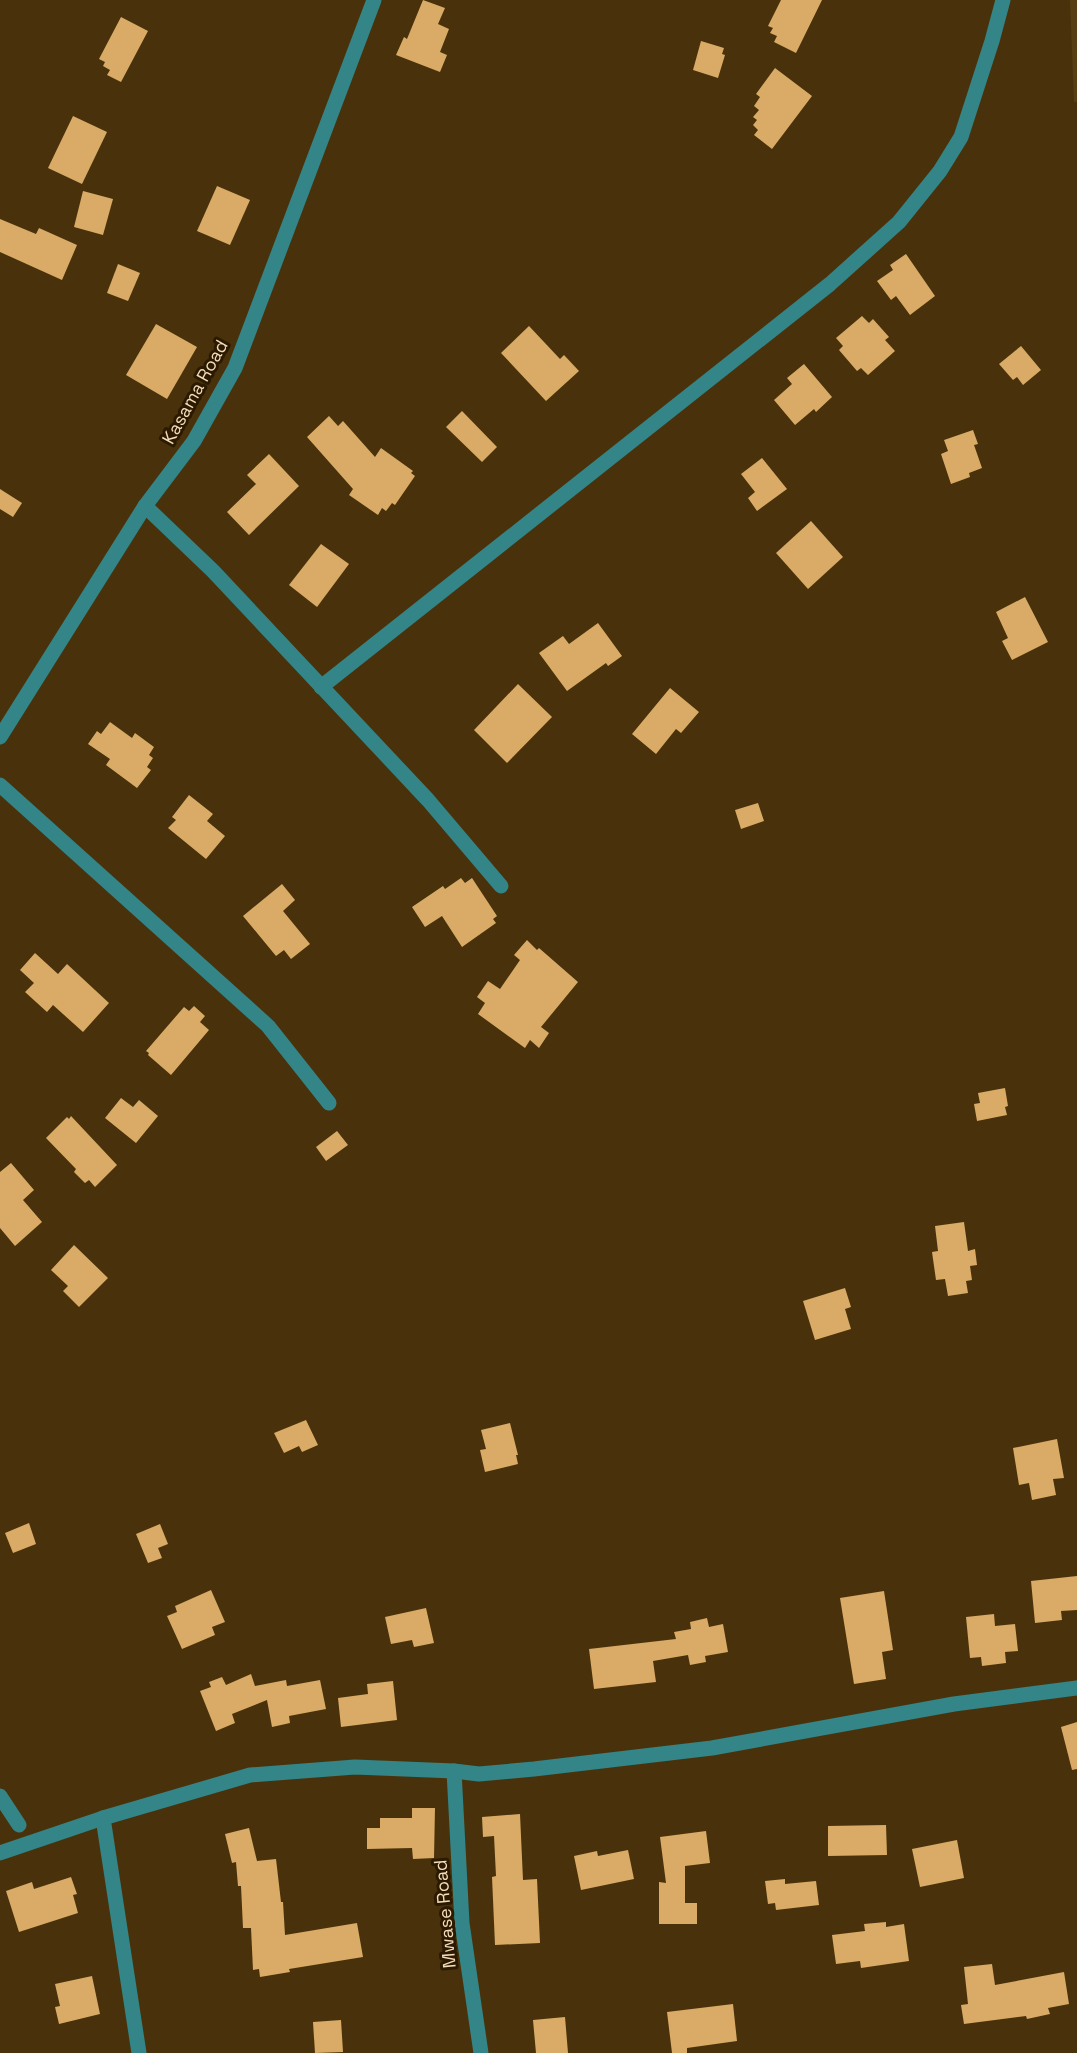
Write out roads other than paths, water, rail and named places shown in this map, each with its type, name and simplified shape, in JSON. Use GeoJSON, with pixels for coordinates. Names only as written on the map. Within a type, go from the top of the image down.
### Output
{"type":"FeatureCollection","features":[{"type":"Feature","properties":{"kind":"street","name":"Kasama Road"},"geometry":{"type":"LineString","coordinates":[[0,737],[145,506],[194,441],[235,368],[374,0]]}},
{"type":"Feature","properties":{"kind":"street"},"geometry":{"type":"LineString","coordinates":[[321,687],[830,284],[899,222],[940,171],[961,137],[1003,0]]}},
{"type":"Feature","properties":{"kind":"street"},"geometry":{"type":"LineString","coordinates":[[145,506],[213,571],[428,800],[501,886]]}},
{"type":"Feature","properties":{"kind":"street"},"geometry":{"type":"LineString","coordinates":[[0,785],[267,1026],[328,1103]]}},
{"type":"Feature","properties":{"kind":"street"},"geometry":{"type":"LineString","coordinates":[[0,1853],[103,1818],[250,1775],[355,1767],[478,1774],[712,1748],[954,1704],[1077,1688]]}},
{"type":"Feature","properties":{"kind":"street","name":"Mwase Road"},"geometry":{"type":"LineString","coordinates":[[454,1771],[462,1923],[481,2053]]}},
{"type":"Feature","properties":{"kind":"street"},"geometry":{"type":"LineString","coordinates":[[0,1796],[19,1825]]}},
{"type":"Feature","properties":{"kind":"street"},"geometry":{"type":"LineString","coordinates":[[103,1818],[139,2053]]}}]}
